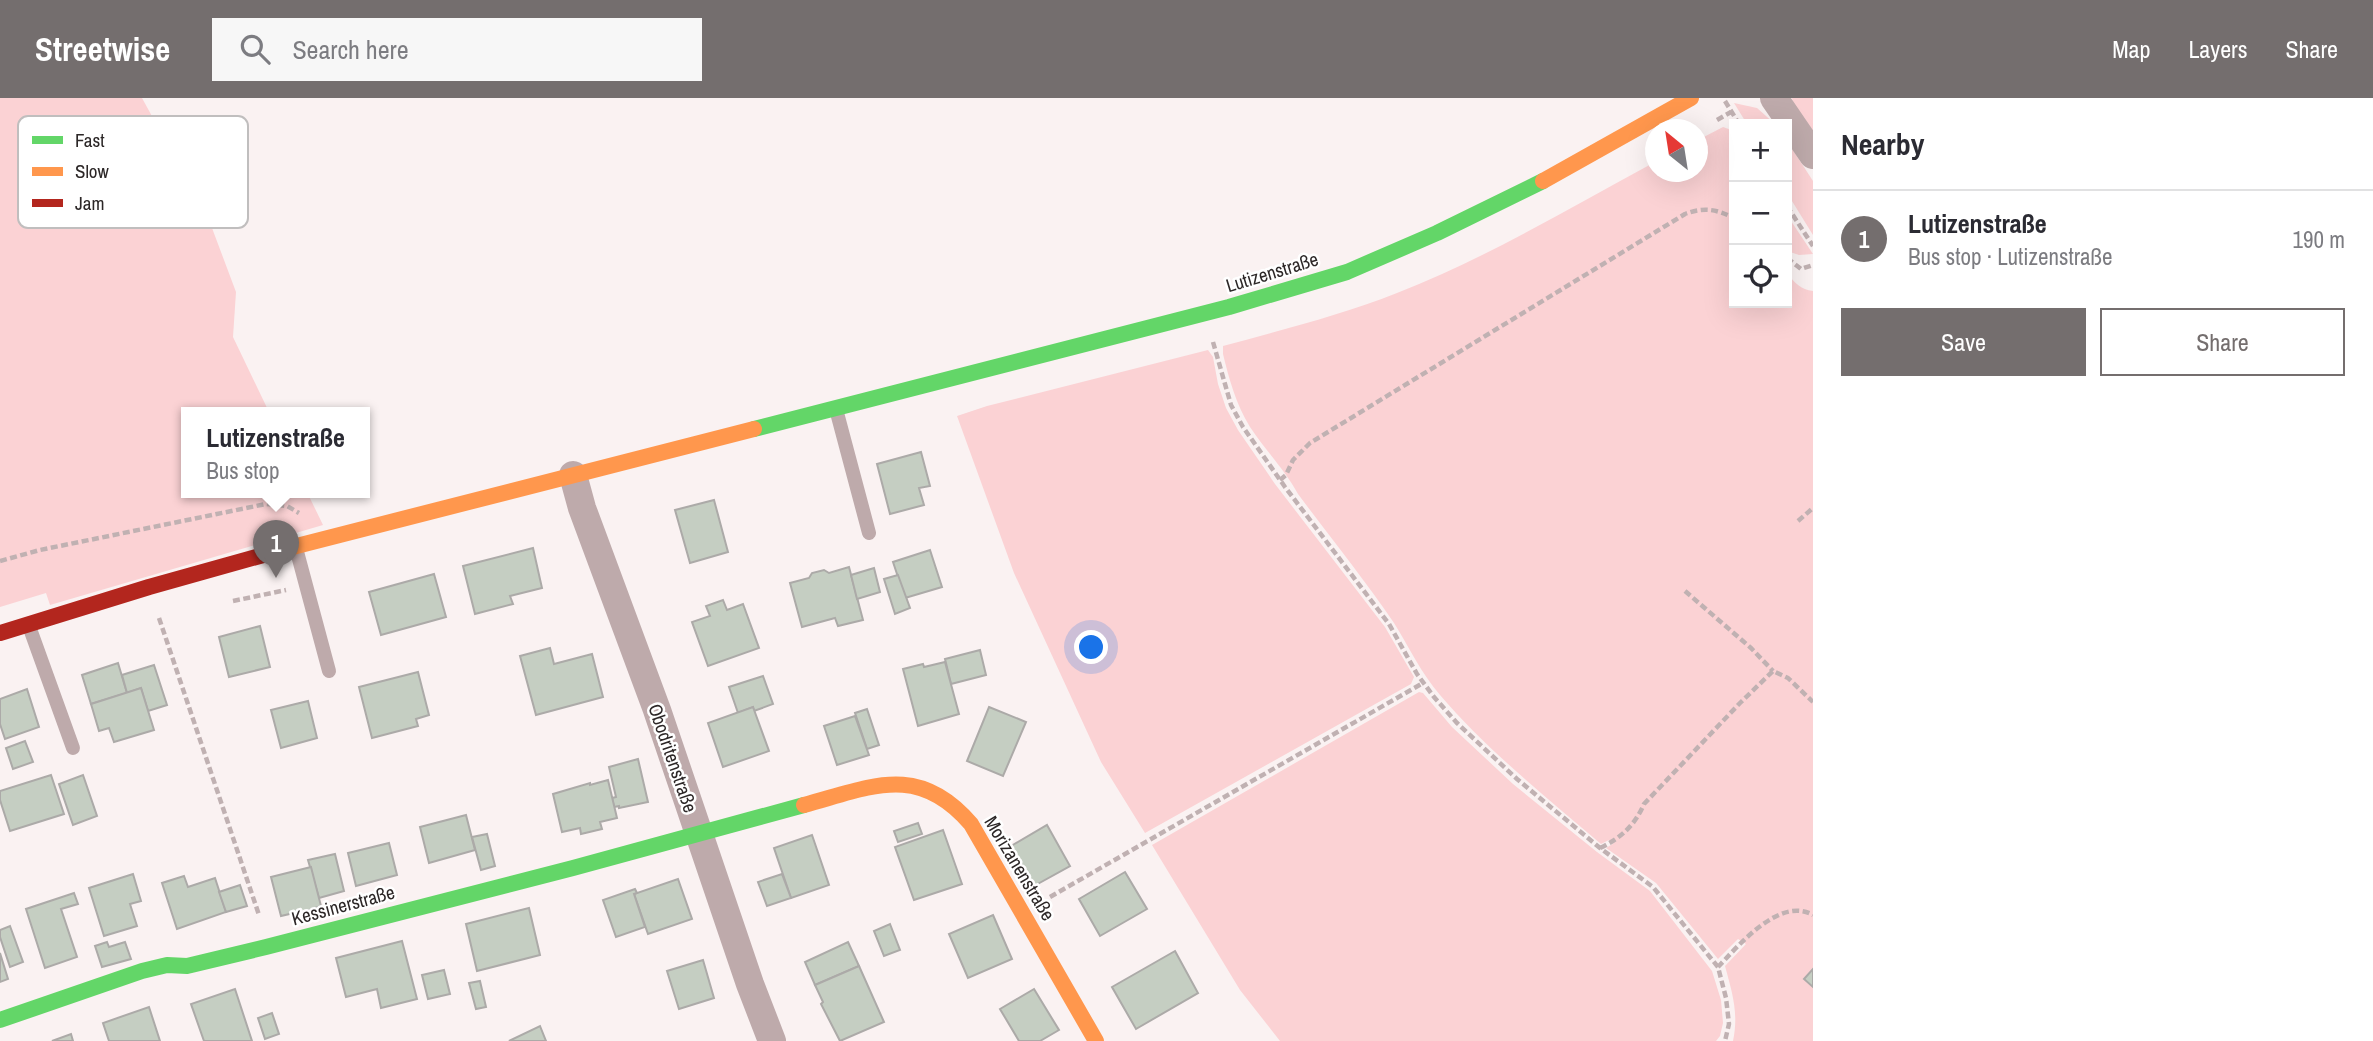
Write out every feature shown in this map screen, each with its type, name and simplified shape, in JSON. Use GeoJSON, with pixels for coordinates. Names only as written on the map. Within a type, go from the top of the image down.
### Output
{"type":"FeatureCollection","features":[{"type":"Feature","properties":{"kind":"street","name":"Lutizenstraße"},"geometry":{"type":"LineString","coordinates":[[0,634],[149,587],[295,546],[1229,307],[1347,272],[1516,196],[1692,98]]}},
{"type":"Feature","properties":{"kind":"street"},"geometry":{"type":"LineString","coordinates":[[1774,98],[1813,155]]}},
{"type":"Feature","properties":{"kind":"street","name":"Obodritenstraße"},"geometry":{"type":"LineString","coordinates":[[573,475],[582,508],[657,710],[772,1041]]}},
{"type":"Feature","properties":{"kind":"street","name":"Morizanenstraße"},"geometry":{"type":"LineString","coordinates":[[699,834],[884,785],[906,784],[927,788],[943,796],[971,824],[1096,1041]]}},
{"type":"Feature","properties":{"kind":"street","name":"Kessinerstraße"},"geometry":{"type":"LineString","coordinates":[[0,1020],[142,971],[167,965],[187,966],[205,962],[699,834]]}},
{"type":"Feature","properties":{"kind":"lane"},"geometry":{"type":"LineString","coordinates":[[835,408],[869,533]]}},
{"type":"Feature","properties":{"kind":"lane"},"geometry":{"type":"LineString","coordinates":[[295,546],[329,671]]}},
{"type":"Feature","properties":{"kind":"lane"},"geometry":{"type":"LineString","coordinates":[[28,624],[73,748]]}},
{"type":"Feature","properties":{"kind":"path"},"geometry":{"type":"LineString","coordinates":[[1723,98],[1735,119]]}},
{"type":"Feature","properties":{"kind":"path"},"geometry":{"type":"LineString","coordinates":[[1280,480],[1286,475],[1293,460],[1310,443],[1685,214],[1700,209],[1717,209],[1729,215]]}},
{"type":"Feature","properties":{"kind":"path"},"geometry":{"type":"LineString","coordinates":[[1792,213],[1813,246]]}},
{"type":"Feature","properties":{"kind":"path"},"geometry":{"type":"LineString","coordinates":[[1792,262],[1801,269],[1813,265]]}},
{"type":"Feature","properties":{"kind":"path"},"geometry":{"type":"LineString","coordinates":[[1213,342],[1231,405],[1243,428],[1389,624],[1423,683],[1467,732],[1517,779],[1600,848],[1653,887],[1718,967],[1729,1024],[1725,1041]]}},
{"type":"Feature","properties":{"kind":"path"},"geometry":{"type":"LineString","coordinates":[[1798,521],[1813,508]]}},
{"type":"Feature","properties":{"kind":"path"},"geometry":{"type":"LineString","coordinates":[[0,561],[40,550],[244,509]]}},
{"type":"Feature","properties":{"kind":"path"},"geometry":{"type":"LineString","coordinates":[[149,587],[268,946]]}},
{"type":"Feature","properties":{"kind":"path"},"geometry":{"type":"LineString","coordinates":[[1685,591],[1751,648],[1773,671],[1787,678],[1813,702]]}},
{"type":"Feature","properties":{"kind":"path"},"geometry":{"type":"LineString","coordinates":[[1600,848],[1615,841],[1629,829],[1644,804],[1773,671]]}},
{"type":"Feature","properties":{"kind":"path"},"geometry":{"type":"LineString","coordinates":[[1023,913],[1423,683]]}},
{"type":"Feature","properties":{"kind":"path"},"geometry":{"type":"LineString","coordinates":[[1718,967],[1746,938],[1767,922],[1790,910],[1805,910],[1813,915]]}},
{"type":"Feature","properties":{"kind":"shaded area"},"geometry":{"type":"Polygon","coordinates":[[[0,98],[142,98],[152,116],[18,116],[18,228],[212,228],[236,292],[233,337],[267,407],[181,407],[181,498],[310,498],[323,525],[50,605],[46,593],[0,607],[0,98]]]}},
{"type":"Feature","properties":{"kind":"shaded area"},"geometry":{"type":"Polygon","coordinates":[[[1792,98],[1813,98],[1813,131],[1793,103],[1792,98]]]}},
{"type":"Feature","properties":{"kind":"shaded area"},"geometry":{"type":"Polygon","coordinates":[[[1734,103],[1757,108],[1769,119],[1744,119],[1734,103]]]}},
{"type":"Feature","properties":{"kind":"shaded area"},"geometry":{"type":"Polygon","coordinates":[[[1723,127],[1729,129],[1729,308],[1792,308],[1792,279],[1801,287],[1813,291],[1813,1041],[1733,1041],[1735,1012],[1725,966],[1746,944],[1738,939],[1718,959],[1656,883],[1606,848],[1614,843],[1609,840],[1601,844],[1559,809],[1497,754],[1440,695],[1383,607],[1250,427],[1234,391],[1223,354],[1223,346],[1311,322],[1430,279],[1528,231],[1645,167],[1645,182],[1708,182],[1708,135],[1723,127]]]}},
{"type":"Feature","properties":{"kind":"shaded area"},"geometry":{"type":"Polygon","coordinates":[[[1792,149],[1813,181],[1813,235],[1792,201],[1792,149]]]}},
{"type":"Feature","properties":{"kind":"shaded area"},"geometry":{"type":"Polygon","coordinates":[[[1792,222],[1813,254],[1792,253],[1792,222]]]}},
{"type":"Feature","properties":{"kind":"shaded area"},"geometry":{"type":"Polygon","coordinates":[[[1208,350],[1213,357],[1226,408],[1238,430],[1275,484],[1385,627],[1414,677],[1411,684],[1145,833],[1101,762],[1014,573],[957,416],[1208,350]]]}},
{"type":"Feature","properties":{"kind":"shaded area"},"geometry":{"type":"Polygon","coordinates":[[[1419,692],[1513,784],[1650,891],[1712,971],[1721,1000],[1723,1023],[1716,1041],[1280,1041],[1240,990],[1152,845],[1419,692]]]}},
{"type":"Feature","properties":{"kind":"building"},"geometry":{"type":"Polygon","coordinates":[[[921,452],[930,486],[919,488],[924,505],[890,514],[877,464],[921,452]]]}},
{"type":"Feature","properties":{"kind":"building"},"geometry":{"type":"Polygon","coordinates":[[[714,500],[728,552],[690,563],[675,510],[714,500]]]}},
{"type":"Feature","properties":{"kind":"building"},"geometry":{"type":"Polygon","coordinates":[[[533,548],[542,588],[510,596],[513,604],[475,614],[463,566],[533,548]]]}},
{"type":"Feature","properties":{"kind":"building"},"geometry":{"type":"Polygon","coordinates":[[[930,550],[942,587],[905,598],[893,562],[930,550]]]}},
{"type":"Feature","properties":{"kind":"building"},"geometry":{"type":"Polygon","coordinates":[[[849,567],[863,620],[838,626],[835,618],[802,627],[790,583],[809,578],[812,573],[824,570],[829,573],[849,567]]]}},
{"type":"Feature","properties":{"kind":"building"},"geometry":{"type":"Polygon","coordinates":[[[874,568],[880,592],[857,599],[851,575],[874,568]]]}},
{"type":"Feature","properties":{"kind":"building"},"geometry":{"type":"Polygon","coordinates":[[[434,574],[446,617],[381,635],[369,592],[434,574]]]}},
{"type":"Feature","properties":{"kind":"building"},"geometry":{"type":"Polygon","coordinates":[[[898,575],[910,608],[895,614],[884,579],[898,575]]]}},
{"type":"Feature","properties":{"kind":"building"},"geometry":{"type":"Polygon","coordinates":[[[723,600],[727,610],[743,604],[759,648],[708,666],[692,622],[710,616],[706,606],[723,600]]]}},
{"type":"Feature","properties":{"kind":"building"},"geometry":{"type":"Polygon","coordinates":[[[260,626],[270,667],[229,677],[219,637],[260,626]]]}},
{"type":"Feature","properties":{"kind":"building"},"geometry":{"type":"Polygon","coordinates":[[[550,648],[554,664],[592,654],[603,697],[536,715],[520,656],[550,648]]]}},
{"type":"Feature","properties":{"kind":"building"},"geometry":{"type":"Polygon","coordinates":[[[980,650],[986,675],[951,684],[945,659],[980,650]]]}},
{"type":"Feature","properties":{"kind":"building"},"geometry":{"type":"Polygon","coordinates":[[[945,662],[959,714],[918,726],[903,669],[945,662]]]}},
{"type":"Feature","properties":{"kind":"building"},"geometry":{"type":"Polygon","coordinates":[[[118,663],[127,693],[91,704],[82,675],[118,663]]]}},
{"type":"Feature","properties":{"kind":"building"},"geometry":{"type":"Polygon","coordinates":[[[154,665],[167,705],[148,711],[141,688],[127,693],[122,675],[154,665]]]}},
{"type":"Feature","properties":{"kind":"building"},"geometry":{"type":"Polygon","coordinates":[[[418,672],[429,715],[416,719],[418,726],[372,738],[359,687],[418,672]]]}},
{"type":"Feature","properties":{"kind":"building"},"geometry":{"type":"Polygon","coordinates":[[[763,676],[773,704],[738,713],[729,687],[763,676]]]}},
{"type":"Feature","properties":{"kind":"building"},"geometry":{"type":"Polygon","coordinates":[[[141,688],[154,730],[114,742],[109,728],[99,731],[91,704],[141,688]]]}},
{"type":"Feature","properties":{"kind":"building"},"geometry":{"type":"Polygon","coordinates":[[[27,689],[39,727],[5,739],[0,724],[0,699],[27,689]]]}},
{"type":"Feature","properties":{"kind":"building"},"geometry":{"type":"Polygon","coordinates":[[[308,701],[317,738],[281,748],[271,710],[308,701]]]}},
{"type":"Feature","properties":{"kind":"building"},"geometry":{"type":"Polygon","coordinates":[[[753,707],[769,751],[723,767],[708,723],[753,707]]]}},
{"type":"Feature","properties":{"kind":"building"},"geometry":{"type":"Polygon","coordinates":[[[989,707],[1026,722],[1003,776],[967,761],[989,707]]]}},
{"type":"Feature","properties":{"kind":"building"},"geometry":{"type":"Polygon","coordinates":[[[867,709],[879,745],[867,749],[855,713],[867,709]]]}},
{"type":"Feature","properties":{"kind":"building"},"geometry":{"type":"Polygon","coordinates":[[[855,716],[869,755],[837,765],[824,726],[855,716]]]}},
{"type":"Feature","properties":{"kind":"building"},"geometry":{"type":"Polygon","coordinates":[[[25,741],[33,762],[13,769],[6,748],[25,741]]]}},
{"type":"Feature","properties":{"kind":"building"},"geometry":{"type":"Polygon","coordinates":[[[638,759],[648,802],[614,807],[612,798],[616,797],[609,767],[638,759]]]}},
{"type":"Feature","properties":{"kind":"building"},"geometry":{"type":"Polygon","coordinates":[[[51,775],[64,814],[10,831],[0,800],[0,791],[51,775]]]}},
{"type":"Feature","properties":{"kind":"building"},"geometry":{"type":"Polygon","coordinates":[[[83,775],[97,816],[73,825],[59,784],[83,775]]]}},
{"type":"Feature","properties":{"kind":"building"},"geometry":{"type":"Polygon","coordinates":[[[608,780],[617,818],[600,822],[602,829],[581,834],[580,828],[562,832],[553,794],[608,780]]]}},
{"type":"Feature","properties":{"kind":"building"},"geometry":{"type":"Polygon","coordinates":[[[466,815],[475,850],[429,863],[420,827],[466,815]]]}},
{"type":"Feature","properties":{"kind":"building"},"geometry":{"type":"Polygon","coordinates":[[[918,823],[922,834],[898,842],[894,831],[918,823]]]}},
{"type":"Feature","properties":{"kind":"building"},"geometry":{"type":"Polygon","coordinates":[[[1047,825],[1070,866],[1034,886],[1011,846],[1047,825]]]}},
{"type":"Feature","properties":{"kind":"building"},"geometry":{"type":"Polygon","coordinates":[[[943,830],[962,884],[914,900],[895,847],[943,830]]]}},
{"type":"Feature","properties":{"kind":"building"},"geometry":{"type":"Polygon","coordinates":[[[487,834],[495,866],[481,870],[472,837],[487,834]]]}},
{"type":"Feature","properties":{"kind":"building"},"geometry":{"type":"Polygon","coordinates":[[[812,835],[829,885],[791,898],[774,848],[812,835]]]}},
{"type":"Feature","properties":{"kind":"building"},"geometry":{"type":"Polygon","coordinates":[[[389,843],[397,875],[356,886],[348,853],[389,843]]]}},
{"type":"Feature","properties":{"kind":"building"},"geometry":{"type":"Polygon","coordinates":[[[335,854],[344,891],[319,898],[308,860],[335,854]]]}},
{"type":"Feature","properties":{"kind":"building"},"geometry":{"type":"Polygon","coordinates":[[[311,867],[321,906],[295,915],[281,916],[271,877],[311,867]]]}},
{"type":"Feature","properties":{"kind":"building"},"geometry":{"type":"Polygon","coordinates":[[[1125,872],[1147,909],[1100,936],[1079,899],[1125,872]]]}},
{"type":"Feature","properties":{"kind":"building"},"geometry":{"type":"Polygon","coordinates":[[[133,874],[141,901],[130,904],[137,926],[104,936],[89,888],[133,874]]]}},
{"type":"Feature","properties":{"kind":"building"},"geometry":{"type":"Polygon","coordinates":[[[782,874],[791,898],[767,906],[758,882],[782,874]]]}},
{"type":"Feature","properties":{"kind":"building"},"geometry":{"type":"Polygon","coordinates":[[[184,876],[188,887],[215,878],[226,912],[177,929],[162,883],[184,876]]]}},
{"type":"Feature","properties":{"kind":"building"},"geometry":{"type":"Polygon","coordinates":[[[678,879],[692,919],[648,934],[634,894],[678,879]]]}},
{"type":"Feature","properties":{"kind":"building"},"geometry":{"type":"Polygon","coordinates":[[[240,885],[247,906],[226,912],[219,892],[240,885]]]}},
{"type":"Feature","properties":{"kind":"building"},"geometry":{"type":"Polygon","coordinates":[[[635,889],[637,893],[634,894],[645,927],[616,937],[603,900],[635,889]]]}},
{"type":"Feature","properties":{"kind":"building"},"geometry":{"type":"Polygon","coordinates":[[[74,893],[78,904],[61,909],[77,957],[45,968],[26,909],[74,893]]]}},
{"type":"Feature","properties":{"kind":"building"},"geometry":{"type":"Polygon","coordinates":[[[529,908],[540,955],[477,971],[466,924],[529,908]]]}},
{"type":"Feature","properties":{"kind":"building"},"geometry":{"type":"Polygon","coordinates":[[[993,915],[1012,959],[968,978],[949,934],[993,915]]]}},
{"type":"Feature","properties":{"kind":"building"},"geometry":{"type":"Polygon","coordinates":[[[890,924],[900,950],[884,956],[874,931],[890,924]]]}},
{"type":"Feature","properties":{"kind":"building"},"geometry":{"type":"Polygon","coordinates":[[[10,926],[23,962],[10,967],[0,930],[10,926]]]}},
{"type":"Feature","properties":{"kind":"building"},"geometry":{"type":"Polygon","coordinates":[[[402,941],[417,999],[381,1008],[377,989],[346,997],[336,958],[402,941]]]}},
{"type":"Feature","properties":{"kind":"building"},"geometry":{"type":"Polygon","coordinates":[[[107,942],[109,947],[125,942],[131,959],[102,967],[95,946],[107,942]]]}},
{"type":"Feature","properties":{"kind":"building"},"geometry":{"type":"Polygon","coordinates":[[[848,942],[859,966],[815,985],[805,962],[848,942]]]}},
{"type":"Feature","properties":{"kind":"building"},"geometry":{"type":"Polygon","coordinates":[[[1175,951],[1198,993],[1136,1029],[1112,987],[1175,951]]]}},
{"type":"Feature","properties":{"kind":"building"},"geometry":{"type":"Polygon","coordinates":[[[0,953],[8,979],[0,982],[0,953]]]}},
{"type":"Feature","properties":{"kind":"building"},"geometry":{"type":"Polygon","coordinates":[[[703,960],[714,998],[679,1009],[667,971],[703,960]]]}},
{"type":"Feature","properties":{"kind":"building"},"geometry":{"type":"Polygon","coordinates":[[[859,966],[884,1022],[840,1041],[821,1004],[823,1002],[815,985],[859,966]]]}},
{"type":"Feature","properties":{"kind":"building"},"geometry":{"type":"Polygon","coordinates":[[[1813,969],[1813,987],[1804,979],[1813,969]]]}},
{"type":"Feature","properties":{"kind":"building"},"geometry":{"type":"Polygon","coordinates":[[[444,970],[450,994],[428,999],[422,975],[444,970]]]}},
{"type":"Feature","properties":{"kind":"building"},"geometry":{"type":"Polygon","coordinates":[[[480,981],[486,1007],[476,1009],[469,983],[480,981]]]}},
{"type":"Feature","properties":{"kind":"building"},"geometry":{"type":"Polygon","coordinates":[[[235,989],[252,1041],[204,1041],[191,1004],[235,989]]]}},
{"type":"Feature","properties":{"kind":"building"},"geometry":{"type":"Polygon","coordinates":[[[1034,989],[1059,1030],[1040,1041],[1019,1041],[1000,1009],[1034,989]]]}},
{"type":"Feature","properties":{"kind":"building"},"geometry":{"type":"Polygon","coordinates":[[[149,1007],[160,1041],[109,1041],[103,1023],[149,1007]]]}},
{"type":"Feature","properties":{"kind":"building"},"geometry":{"type":"Polygon","coordinates":[[[272,1013],[279,1034],[265,1039],[258,1018],[272,1013]]]}},
{"type":"Feature","properties":{"kind":"building"},"geometry":{"type":"Polygon","coordinates":[[[540,1026],[546,1041],[509,1041],[540,1026]]]}},
{"type":"Feature","properties":{"kind":"building"},"geometry":{"type":"Polygon","coordinates":[[[71,1034],[73,1041],[52,1041],[71,1034]]]}},
{"type":"Feature","properties":{"kind":"traffic: fast"},"geometry":{"type":"LineString","coordinates":[[754,429],[1229,307],[1347,272],[1437,233],[1543,181]]}},
{"type":"Feature","properties":{"kind":"traffic: fast"},"geometry":{"type":"LineString","coordinates":[[0,1020],[142,971],[167,965],[187,966],[266,947],[804,805]]}},
{"type":"Feature","properties":{"kind":"traffic: slow"},"geometry":{"type":"LineString","coordinates":[[1543,181],[1691,98]]}},
{"type":"Feature","properties":{"kind":"traffic: slow"},"geometry":{"type":"LineString","coordinates":[[281,550],[754,429]]}},
{"type":"Feature","properties":{"kind":"traffic: slow"},"geometry":{"type":"LineString","coordinates":[[804,805],[893,784],[932,792],[951,805],[971,824],[1096,1041]]}},
{"type":"Feature","properties":{"kind":"traffic: jam"},"geometry":{"type":"LineString","coordinates":[[0,633],[281,550]]}},
{"type":"Feature","properties":{"kind":"place","name":"Lutizenstraße"},"geometry":{"type":"Point","coordinates":[276,578]}}]}
